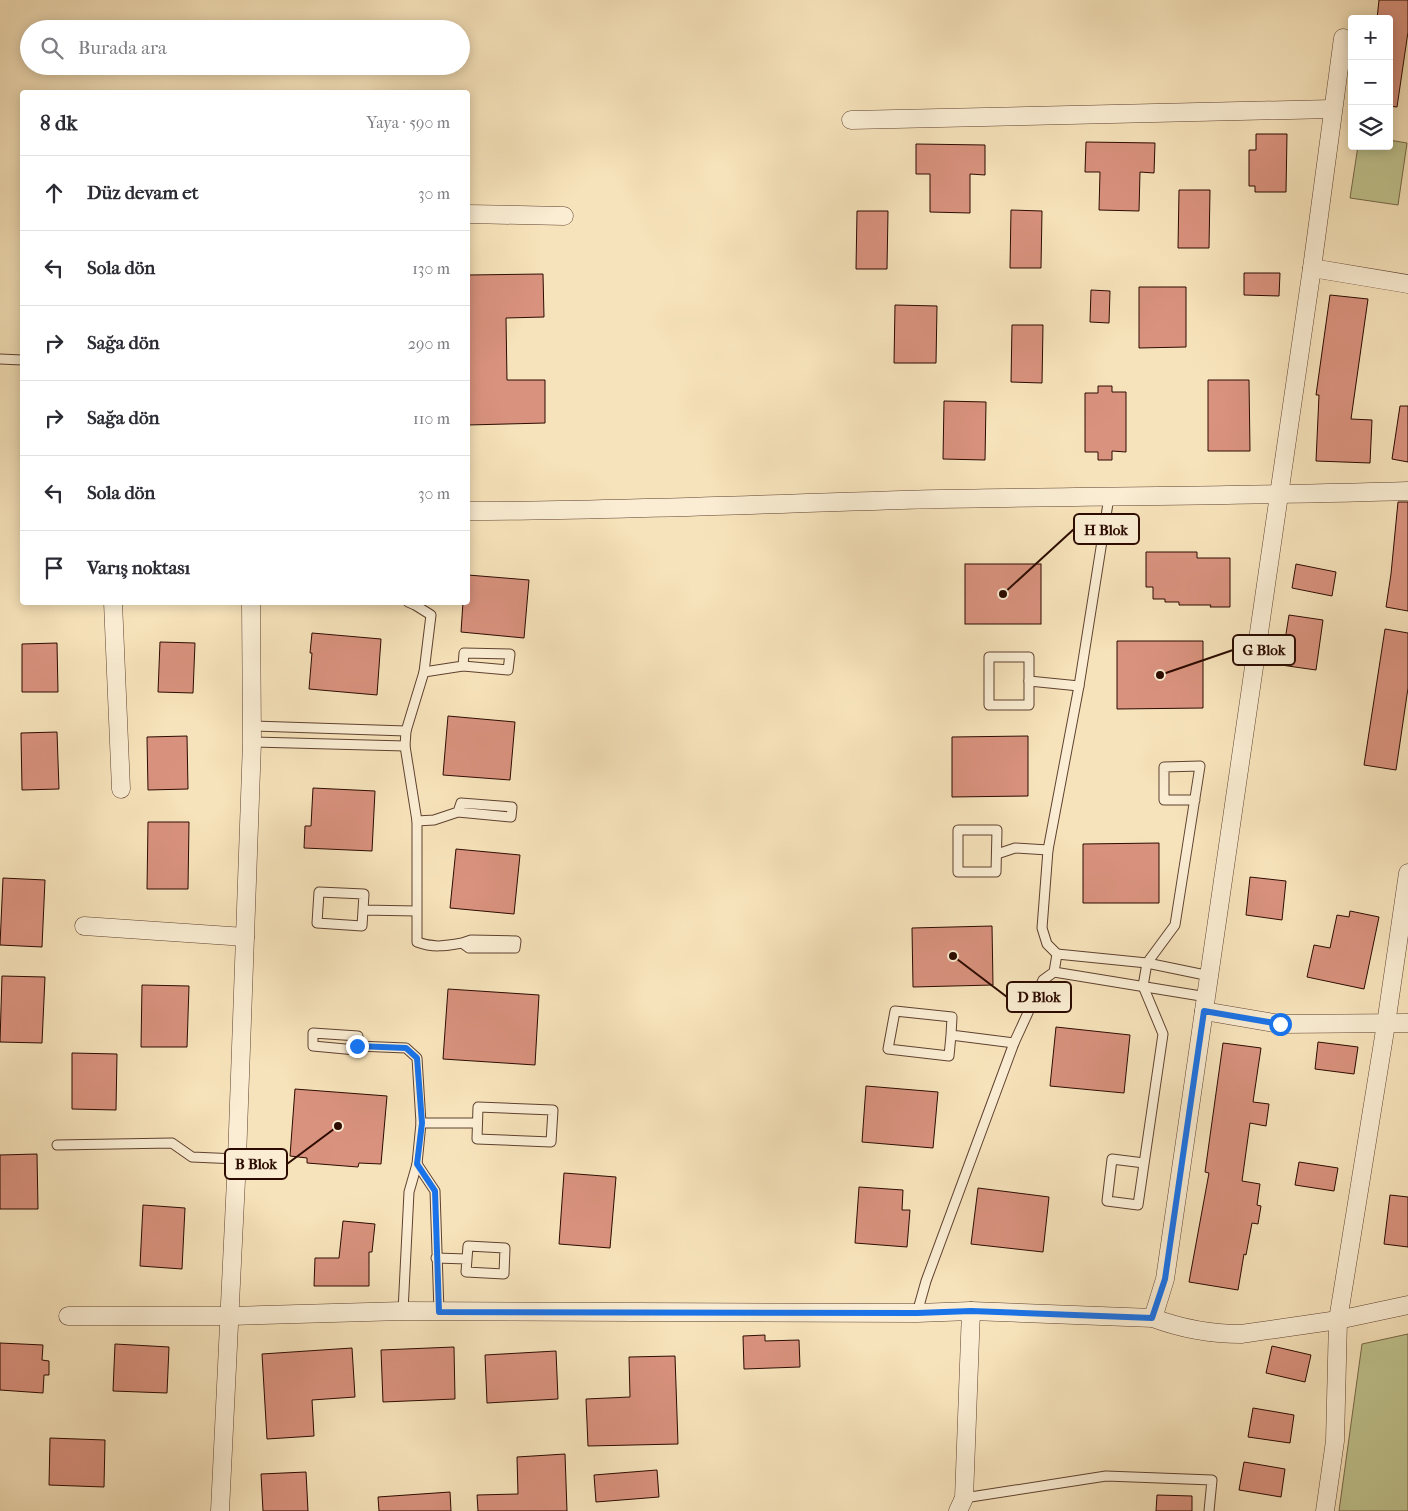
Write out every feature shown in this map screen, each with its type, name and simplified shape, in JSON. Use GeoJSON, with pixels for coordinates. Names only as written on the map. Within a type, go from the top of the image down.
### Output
{"type":"FeatureCollection","features":[{"type":"Feature","properties":{"kind":"street"},"geometry":{"type":"LineString","coordinates":[[1152,1318],[1165,1279],[1280,495],[1343,38]]}},
{"type":"Feature","properties":{"kind":"street"},"geometry":{"type":"LineString","coordinates":[[851,120],[1332,108]]}},
{"type":"Feature","properties":{"kind":"street"},"geometry":{"type":"LineString","coordinates":[[470,214],[564,216]]}},
{"type":"Feature","properties":{"kind":"street"},"geometry":{"type":"LineString","coordinates":[[1312,268],[1408,284]]}},
{"type":"Feature","properties":{"kind":"street"},"geometry":{"type":"LineString","coordinates":[[470,511],[587,511],[939,499],[1280,495],[1408,491]]}},
{"type":"Feature","properties":{"kind":"street"},"geometry":{"type":"LineString","coordinates":[[113,605],[121,788]]}},
{"type":"Feature","properties":{"kind":"street"},"geometry":{"type":"LineString","coordinates":[[220,1511],[237,1159],[245,937],[252,734],[252,605]]}},
{"type":"Feature","properties":{"kind":"street"},"geometry":{"type":"LineString","coordinates":[[1325,1511],[1335,1440],[1338,1320],[1386,1024],[1408,873]]}},
{"type":"Feature","properties":{"kind":"street"},"geometry":{"type":"LineString","coordinates":[[84,926],[245,937]]}},
{"type":"Feature","properties":{"kind":"street"},"geometry":{"type":"LineString","coordinates":[[1206,1004],[1280,1024],[1408,1023]]}},
{"type":"Feature","properties":{"kind":"street"},"geometry":{"type":"LineString","coordinates":[[68,1316],[230,1316],[403,1311],[917,1313],[971,1311],[1152,1318],[1175,1326],[1234,1334],[1253,1334],[1338,1320],[1408,1305]]}},
{"type":"Feature","properties":{"kind":"street"},"geometry":{"type":"LineString","coordinates":[[961,1504],[971,1311]]}},
{"type":"Feature","properties":{"kind":"lane"},"geometry":{"type":"LineString","coordinates":[[0,360],[20,360]]}},
{"type":"Feature","properties":{"kind":"lane"},"geometry":{"type":"LineString","coordinates":[[1109,497],[1079,686],[1048,850],[1042,928],[1047,944],[1057,954],[1147,963],[1210,976]]}},
{"type":"Feature","properties":{"kind":"lane"},"geometry":{"type":"LineString","coordinates":[[413,605],[431,615],[424,672],[406,731],[404,746],[416,821],[417,942],[440,948],[470,940],[516,941],[515,948],[469,948],[462,943]]}},
{"type":"Feature","properties":{"kind":"lane"},"geometry":{"type":"LineString","coordinates":[[424,672],[463,666],[508,670],[510,654],[464,653],[463,666]]}},
{"type":"Feature","properties":{"kind":"lane"},"geometry":{"type":"LineString","coordinates":[[989,657],[1029,657],[1029,681],[1029,705],[989,705],[989,657]]}},
{"type":"Feature","properties":{"kind":"lane"},"geometry":{"type":"LineString","coordinates":[[1029,681],[1079,686]]}},
{"type":"Feature","properties":{"kind":"lane"},"geometry":{"type":"LineString","coordinates":[[252,734],[406,731]]}},
{"type":"Feature","properties":{"kind":"lane"},"geometry":{"type":"LineString","coordinates":[[252,734],[404,746]]}},
{"type":"Feature","properties":{"kind":"lane"},"geometry":{"type":"LineString","coordinates":[[1144,1163],[1112,1159],[1107,1201],[1138,1205],[1163,1034],[1143,986],[1147,963],[1175,925],[1195,800],[1200,766],[1164,767],[1164,800],[1195,800]]}},
{"type":"Feature","properties":{"kind":"lane"},"geometry":{"type":"LineString","coordinates":[[416,821],[434,820],[458,812],[510,818],[512,807],[461,803],[458,812]]}},
{"type":"Feature","properties":{"kind":"lane"},"geometry":{"type":"LineString","coordinates":[[958,830],[997,830],[997,854],[996,872],[958,872],[958,830]]}},
{"type":"Feature","properties":{"kind":"lane"},"geometry":{"type":"LineString","coordinates":[[997,854],[1015,848],[1048,850]]}},
{"type":"Feature","properties":{"kind":"lane"},"geometry":{"type":"LineString","coordinates":[[318,892],[364,894],[363,910],[362,926],[317,923],[318,892]]}},
{"type":"Feature","properties":{"kind":"lane"},"geometry":{"type":"LineString","coordinates":[[363,910],[416,911]]}},
{"type":"Feature","properties":{"kind":"lane"},"geometry":{"type":"LineString","coordinates":[[917,1313],[926,1281],[1014,1043],[1043,980],[1054,972],[1057,954]]}},
{"type":"Feature","properties":{"kind":"lane"},"geometry":{"type":"LineString","coordinates":[[1054,972],[1143,986],[1206,1004]]}},
{"type":"Feature","properties":{"kind":"lane"},"geometry":{"type":"LineString","coordinates":[[895,1012],[952,1017],[951,1035],[949,1056],[888,1049],[895,1012]]}},
{"type":"Feature","properties":{"kind":"lane"},"geometry":{"type":"LineString","coordinates":[[313,1033],[358,1036],[357,1046],[356,1050],[313,1046],[313,1033]]}},
{"type":"Feature","properties":{"kind":"lane"},"geometry":{"type":"LineString","coordinates":[[951,1035],[1014,1043]]}},
{"type":"Feature","properties":{"kind":"lane"},"geometry":{"type":"LineString","coordinates":[[357,1046],[406,1048],[417,1058],[422,1123],[417,1164],[409,1192],[403,1311]]}},
{"type":"Feature","properties":{"kind":"lane"},"geometry":{"type":"LineString","coordinates":[[478,1107],[552,1110],[551,1142],[477,1139],[477,1123],[478,1107]]}},
{"type":"Feature","properties":{"kind":"lane"},"geometry":{"type":"LineString","coordinates":[[422,1123],[477,1123]]}},
{"type":"Feature","properties":{"kind":"lane"},"geometry":{"type":"LineString","coordinates":[[57,1145],[172,1143],[192,1157],[237,1159]]}},
{"type":"Feature","properties":{"kind":"lane"},"geometry":{"type":"LineString","coordinates":[[417,1164],[435,1191],[439,1312]]}},
{"type":"Feature","properties":{"kind":"lane"},"geometry":{"type":"LineString","coordinates":[[468,1246],[505,1248],[504,1274],[466,1272],[467,1259],[468,1246]]}},
{"type":"Feature","properties":{"kind":"lane"},"geometry":{"type":"LineString","coordinates":[[436,1258],[467,1259]]}},
{"type":"Feature","properties":{"kind":"lane"},"geometry":{"type":"LineString","coordinates":[[961,1504],[1106,1476],[1212,1480],[1209,1511]]}},
{"type":"Feature","properties":{"kind":"green space"},"geometry":{"type":"Polygon","coordinates":[[[1393,141],[1407,143],[1398,205],[1350,198],[1357,150],[1393,150],[1393,141]]]}},
{"type":"Feature","properties":{"kind":"green space"},"geometry":{"type":"Polygon","coordinates":[[[1408,1334],[1408,1511],[1339,1511],[1362,1344],[1408,1334]]]}},
{"type":"Feature","properties":{"kind":"building"},"geometry":{"type":"Polygon","coordinates":[[[1379,0],[1408,0],[1408,32],[1397,107],[1393,106],[1393,15],[1377,15],[1379,0]]]}},
{"type":"Feature","properties":{"kind":"building"},"geometry":{"type":"Polygon","coordinates":[[[1256,134],[1287,134],[1286,192],[1255,192],[1255,186],[1249,186],[1249,150],[1256,150],[1256,134]]]}},
{"type":"Feature","properties":{"kind":"building"},"geometry":{"type":"Polygon","coordinates":[[[1086,142],[1155,143],[1154,173],[1140,172],[1139,211],[1099,210],[1100,172],[1085,172],[1086,142]]]}},
{"type":"Feature","properties":{"kind":"building"},"geometry":{"type":"Polygon","coordinates":[[[916,144],[985,145],[985,175],[970,174],[970,213],[930,212],[930,174],[916,174],[916,144]]]}},
{"type":"Feature","properties":{"kind":"building"},"geometry":{"type":"Polygon","coordinates":[[[1179,190],[1210,190],[1209,248],[1178,248],[1179,190]]]}},
{"type":"Feature","properties":{"kind":"building"},"geometry":{"type":"Polygon","coordinates":[[[1011,210],[1042,211],[1041,268],[1010,268],[1011,210]]]}},
{"type":"Feature","properties":{"kind":"building"},"geometry":{"type":"Polygon","coordinates":[[[857,211],[888,211],[887,269],[856,269],[857,211]]]}},
{"type":"Feature","properties":{"kind":"building"},"geometry":{"type":"Polygon","coordinates":[[[1244,273],[1280,273],[1279,296],[1244,295],[1244,273]]]}},
{"type":"Feature","properties":{"kind":"building"},"geometry":{"type":"Polygon","coordinates":[[[543,274],[544,317],[506,318],[507,380],[545,380],[545,423],[470,425],[470,275],[543,274]]]}},
{"type":"Feature","properties":{"kind":"building"},"geometry":{"type":"Polygon","coordinates":[[[1139,287],[1186,287],[1186,347],[1139,348],[1139,287]]]}},
{"type":"Feature","properties":{"kind":"building"},"geometry":{"type":"Polygon","coordinates":[[[1091,290],[1110,291],[1109,323],[1090,322],[1091,290]]]}},
{"type":"Feature","properties":{"kind":"building"},"geometry":{"type":"Polygon","coordinates":[[[1330,295],[1368,299],[1351,419],[1372,420],[1370,463],[1316,461],[1319,395],[1316,395],[1330,295]]]}},
{"type":"Feature","properties":{"kind":"building"},"geometry":{"type":"Polygon","coordinates":[[[895,305],[937,306],[936,363],[894,363],[895,305]]]}},
{"type":"Feature","properties":{"kind":"building"},"geometry":{"type":"Polygon","coordinates":[[[1012,325],[1043,325],[1042,383],[1011,382],[1012,325]]]}},
{"type":"Feature","properties":{"kind":"building"},"geometry":{"type":"Polygon","coordinates":[[[1208,380],[1249,380],[1250,451],[1208,451],[1208,380]]]}},
{"type":"Feature","properties":{"kind":"building"},"geometry":{"type":"Polygon","coordinates":[[[1098,386],[1112,386],[1112,392],[1126,392],[1126,452],[1112,451],[1112,460],[1098,460],[1098,452],[1085,452],[1085,393],[1098,393],[1098,386]]]}},
{"type":"Feature","properties":{"kind":"building"},"geometry":{"type":"Polygon","coordinates":[[[944,401],[986,402],[985,460],[943,459],[944,401]]]}},
{"type":"Feature","properties":{"kind":"building"},"geometry":{"type":"Polygon","coordinates":[[[1400,406],[1408,406],[1408,462],[1392,459],[1400,406]]]}},
{"type":"Feature","properties":{"kind":"building"},"geometry":{"type":"Polygon","coordinates":[[[1398,502],[1408,502],[1408,611],[1386,607],[1398,502]]]}},
{"type":"Feature","properties":{"kind":"building"},"geometry":{"type":"Polygon","coordinates":[[[1146,552],[1197,552],[1197,558],[1230,558],[1230,607],[1179,605],[1179,602],[1165,602],[1165,599],[1153,599],[1153,587],[1146,587],[1146,552]]]}},
{"type":"Feature","properties":{"kind":"building"},"geometry":{"type":"Polygon","coordinates":[[[965,564],[1041,564],[1041,624],[965,624],[965,564]]]}},
{"type":"Feature","properties":{"kind":"building"},"geometry":{"type":"Polygon","coordinates":[[[1296,564],[1336,572],[1332,596],[1292,588],[1296,564]]]}},
{"type":"Feature","properties":{"kind":"building"},"geometry":{"type":"Polygon","coordinates":[[[470,575],[529,580],[524,638],[461,632],[463,605],[470,605],[470,575]]]}},
{"type":"Feature","properties":{"kind":"building"},"geometry":{"type":"Polygon","coordinates":[[[1289,615],[1323,620],[1316,670],[1281,665],[1289,615]]]}},
{"type":"Feature","properties":{"kind":"building"},"geometry":{"type":"Polygon","coordinates":[[[1385,629],[1408,633],[1408,688],[1396,770],[1364,765],[1385,629]]]}},
{"type":"Feature","properties":{"kind":"building"},"geometry":{"type":"Polygon","coordinates":[[[312,633],[381,639],[377,695],[309,689],[312,633]]]}},
{"type":"Feature","properties":{"kind":"building"},"geometry":{"type":"Polygon","coordinates":[[[1117,641],[1203,641],[1203,708],[1117,709],[1117,641]]]}},
{"type":"Feature","properties":{"kind":"building"},"geometry":{"type":"Polygon","coordinates":[[[160,642],[195,643],[193,693],[158,692],[160,642]]]}},
{"type":"Feature","properties":{"kind":"building"},"geometry":{"type":"Polygon","coordinates":[[[57,643],[58,692],[22,692],[22,644],[57,643]]]}},
{"type":"Feature","properties":{"kind":"building"},"geometry":{"type":"Polygon","coordinates":[[[448,716],[515,722],[510,780],[443,775],[448,716]]]}},
{"type":"Feature","properties":{"kind":"building"},"geometry":{"type":"Polygon","coordinates":[[[57,732],[59,789],[22,790],[21,733],[57,732]]]}},
{"type":"Feature","properties":{"kind":"building"},"geometry":{"type":"Polygon","coordinates":[[[187,736],[188,789],[148,790],[147,737],[187,736]]]}},
{"type":"Feature","properties":{"kind":"building"},"geometry":{"type":"Polygon","coordinates":[[[1028,736],[1028,796],[952,797],[952,737],[1028,736]]]}},
{"type":"Feature","properties":{"kind":"building"},"geometry":{"type":"Polygon","coordinates":[[[313,788],[375,791],[372,851],[304,848],[305,826],[311,826],[313,788]]]}},
{"type":"Feature","properties":{"kind":"building"},"geometry":{"type":"Polygon","coordinates":[[[148,822],[189,822],[188,889],[147,889],[148,822]]]}},
{"type":"Feature","properties":{"kind":"building"},"geometry":{"type":"Polygon","coordinates":[[[1159,843],[1159,903],[1083,903],[1083,844],[1159,843]]]}},
{"type":"Feature","properties":{"kind":"building"},"geometry":{"type":"Polygon","coordinates":[[[456,849],[520,855],[514,914],[450,908],[456,849]]]}},
{"type":"Feature","properties":{"kind":"building"},"geometry":{"type":"Polygon","coordinates":[[[1250,877],[1286,881],[1282,920],[1246,915],[1250,877]]]}},
{"type":"Feature","properties":{"kind":"building"},"geometry":{"type":"Polygon","coordinates":[[[3,878],[45,880],[42,947],[0,945],[3,878]]]}},
{"type":"Feature","properties":{"kind":"building"},"geometry":{"type":"Polygon","coordinates":[[[1350,911],[1379,917],[1364,989],[1307,977],[1314,945],[1330,948],[1337,915],[1349,917],[1350,911]]]}},
{"type":"Feature","properties":{"kind":"building"},"geometry":{"type":"Polygon","coordinates":[[[992,926],[993,985],[913,987],[912,928],[992,926]]]}},
{"type":"Feature","properties":{"kind":"building"},"geometry":{"type":"Polygon","coordinates":[[[2,976],[45,977],[42,1043],[0,1042],[2,976]]]}},
{"type":"Feature","properties":{"kind":"building"},"geometry":{"type":"Polygon","coordinates":[[[142,985],[189,986],[187,1047],[141,1047],[142,985]]]}},
{"type":"Feature","properties":{"kind":"building"},"geometry":{"type":"Polygon","coordinates":[[[448,989],[539,995],[535,1065],[443,1059],[448,989]]]}},
{"type":"Feature","properties":{"kind":"building"},"geometry":{"type":"Polygon","coordinates":[[[1056,1027],[1130,1035],[1124,1093],[1050,1086],[1056,1027]]]}},
{"type":"Feature","properties":{"kind":"building"},"geometry":{"type":"Polygon","coordinates":[[[1318,1042],[1358,1047],[1354,1074],[1315,1069],[1318,1042]]]}},
{"type":"Feature","properties":{"kind":"building"},"geometry":{"type":"Polygon","coordinates":[[[1223,1043],[1261,1048],[1253,1102],[1269,1104],[1266,1126],[1250,1123],[1242,1181],[1260,1184],[1257,1205],[1261,1206],[1258,1224],[1252,1223],[1238,1290],[1189,1282],[1209,1173],[1205,1172],[1223,1043]]]}},
{"type":"Feature","properties":{"kind":"building"},"geometry":{"type":"Polygon","coordinates":[[[72,1053],[117,1054],[116,1110],[72,1109],[72,1053]]]}},
{"type":"Feature","properties":{"kind":"building"},"geometry":{"type":"Polygon","coordinates":[[[866,1086],[938,1092],[933,1148],[862,1142],[866,1086]]]}},
{"type":"Feature","properties":{"kind":"building"},"geometry":{"type":"Polygon","coordinates":[[[295,1089],[387,1096],[381,1164],[359,1163],[358,1167],[307,1163],[307,1158],[290,1156],[295,1089]]]}},
{"type":"Feature","properties":{"kind":"building"},"geometry":{"type":"Polygon","coordinates":[[[37,1154],[38,1209],[0,1209],[0,1155],[37,1154]]]}},
{"type":"Feature","properties":{"kind":"building"},"geometry":{"type":"Polygon","coordinates":[[[1299,1162],[1338,1168],[1334,1191],[1295,1185],[1299,1162]]]}},
{"type":"Feature","properties":{"kind":"building"},"geometry":{"type":"Polygon","coordinates":[[[564,1173],[616,1177],[610,1248],[559,1244],[564,1173]]]}},
{"type":"Feature","properties":{"kind":"building"},"geometry":{"type":"Polygon","coordinates":[[[859,1187],[903,1190],[902,1210],[910,1210],[907,1247],[855,1243],[859,1187]]]}},
{"type":"Feature","properties":{"kind":"building"},"geometry":{"type":"Polygon","coordinates":[[[978,1188],[1049,1197],[1043,1252],[971,1244],[978,1188]]]}},
{"type":"Feature","properties":{"kind":"building"},"geometry":{"type":"Polygon","coordinates":[[[1390,1195],[1408,1197],[1408,1247],[1384,1244],[1390,1195]]]}},
{"type":"Feature","properties":{"kind":"building"},"geometry":{"type":"Polygon","coordinates":[[[143,1205],[185,1208],[182,1269],[140,1266],[143,1205]]]}},
{"type":"Feature","properties":{"kind":"building"},"geometry":{"type":"Polygon","coordinates":[[[343,1221],[375,1224],[372,1252],[369,1252],[369,1286],[314,1286],[315,1258],[339,1258],[343,1221]]]}},
{"type":"Feature","properties":{"kind":"building"},"geometry":{"type":"Polygon","coordinates":[[[765,1335],[765,1341],[799,1340],[800,1367],[744,1369],[743,1336],[765,1335]]]}},
{"type":"Feature","properties":{"kind":"building"},"geometry":{"type":"Polygon","coordinates":[[[0,1343],[43,1345],[42,1360],[49,1361],[49,1375],[44,1375],[43,1393],[0,1390],[0,1343]]]}},
{"type":"Feature","properties":{"kind":"building"},"geometry":{"type":"Polygon","coordinates":[[[115,1344],[169,1347],[167,1393],[113,1391],[115,1344]]]}},
{"type":"Feature","properties":{"kind":"building"},"geometry":{"type":"Polygon","coordinates":[[[1272,1346],[1311,1355],[1305,1382],[1266,1373],[1272,1346]]]}},
{"type":"Feature","properties":{"kind":"building"},"geometry":{"type":"Polygon","coordinates":[[[454,1347],[455,1399],[383,1402],[381,1350],[454,1347]]]}},
{"type":"Feature","properties":{"kind":"building"},"geometry":{"type":"Polygon","coordinates":[[[352,1348],[355,1397],[312,1400],[314,1436],[267,1439],[262,1354],[352,1348]]]}},
{"type":"Feature","properties":{"kind":"building"},"geometry":{"type":"Polygon","coordinates":[[[556,1351],[558,1399],[487,1403],[485,1355],[556,1351]]]}},
{"type":"Feature","properties":{"kind":"building"},"geometry":{"type":"Polygon","coordinates":[[[675,1356],[678,1444],[588,1446],[586,1399],[630,1397],[629,1357],[675,1356]]]}},
{"type":"Feature","properties":{"kind":"building"},"geometry":{"type":"Polygon","coordinates":[[[1253,1408],[1294,1415],[1290,1443],[1248,1437],[1253,1408]]]}},
{"type":"Feature","properties":{"kind":"building"},"geometry":{"type":"Polygon","coordinates":[[[50,1438],[105,1440],[104,1487],[49,1485],[50,1438]]]}},
{"type":"Feature","properties":{"kind":"building"},"geometry":{"type":"Polygon","coordinates":[[[565,1454],[567,1511],[478,1511],[477,1495],[518,1494],[517,1457],[565,1454]]]}},
{"type":"Feature","properties":{"kind":"building"},"geometry":{"type":"Polygon","coordinates":[[[1244,1462],[1285,1469],[1281,1497],[1239,1490],[1244,1462]]]}},
{"type":"Feature","properties":{"kind":"building"},"geometry":{"type":"Polygon","coordinates":[[[657,1470],[659,1497],[596,1502],[594,1475],[657,1470]]]}},
{"type":"Feature","properties":{"kind":"building"},"geometry":{"type":"Polygon","coordinates":[[[306,1472],[308,1511],[263,1511],[261,1474],[306,1472]]]}},
{"type":"Feature","properties":{"kind":"building"},"geometry":{"type":"Polygon","coordinates":[[[450,1492],[451,1511],[379,1511],[378,1497],[450,1492]]]}},
{"type":"Feature","properties":{"kind":"building"},"geometry":{"type":"Polygon","coordinates":[[[1157,1495],[1192,1496],[1192,1511],[1156,1511],[1157,1495]]]}},
{"type":"Feature","properties":{"kind":"place","name":"H Blok"},"geometry":{"type":"Point","coordinates":[1003,594]}},
{"type":"Feature","properties":{"kind":"place","name":"G Blok"},"geometry":{"type":"Point","coordinates":[1160,675]}},
{"type":"Feature","properties":{"kind":"place","name":"D Blok"},"geometry":{"type":"Point","coordinates":[953,956]}},
{"type":"Feature","properties":{"kind":"place","name":"B Blok"},"geometry":{"type":"Point","coordinates":[338,1126]}},
{"type":"Feature","properties":{"kind":"route"},"geometry":{"type":"LineString","coordinates":[[357,1046],[406,1048],[417,1058],[422,1123],[417,1164],[435,1191],[439,1312],[917,1313],[971,1311],[1152,1318],[1165,1279],[1204,1011],[1280,1024]]}}]}
